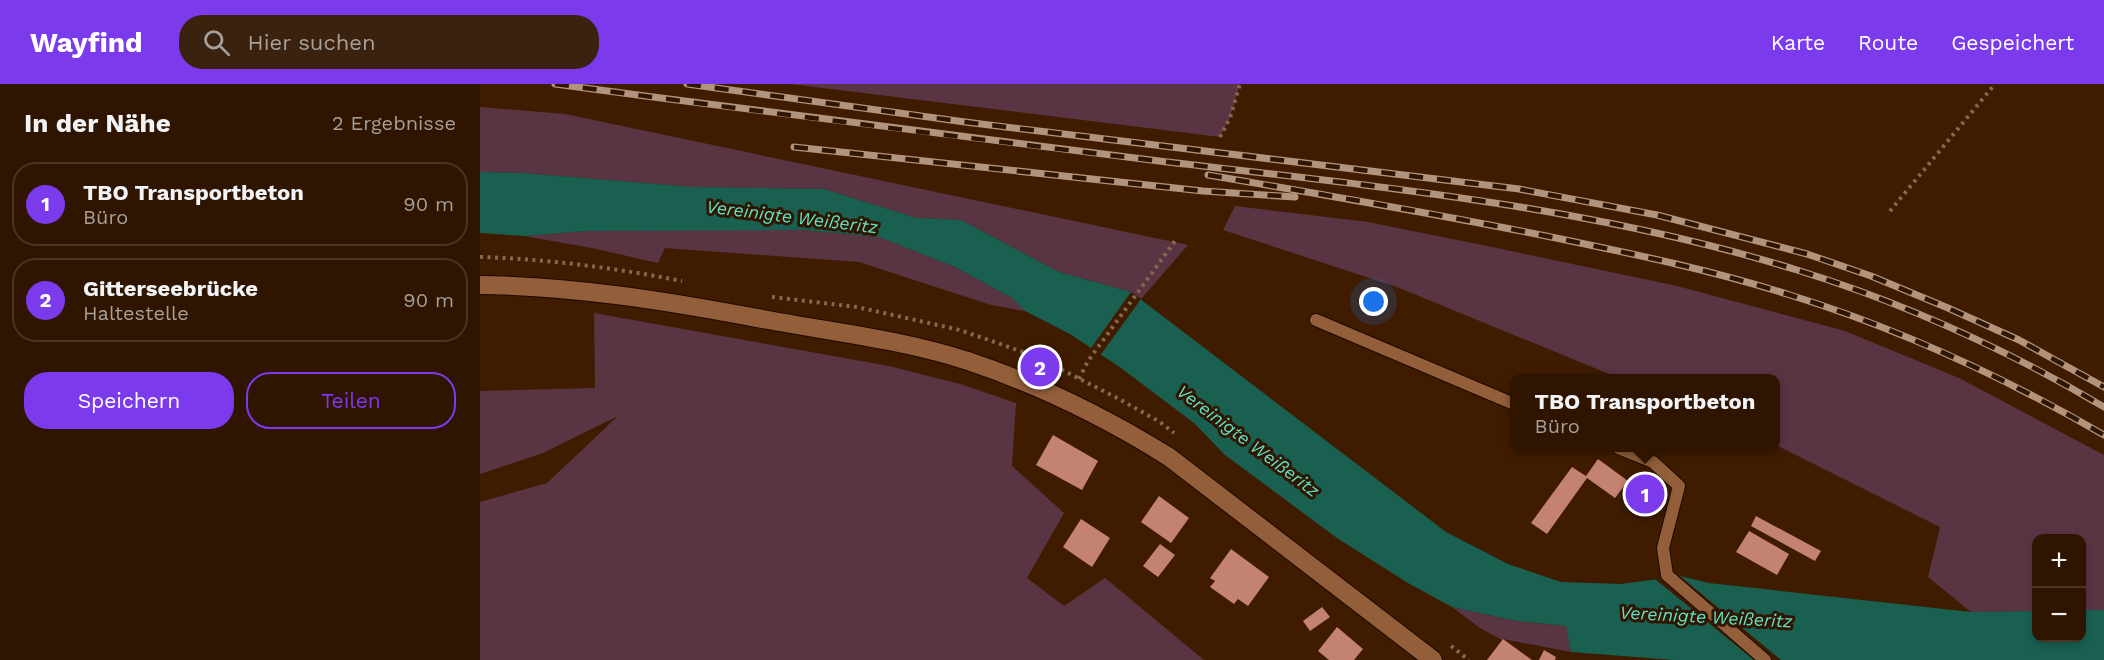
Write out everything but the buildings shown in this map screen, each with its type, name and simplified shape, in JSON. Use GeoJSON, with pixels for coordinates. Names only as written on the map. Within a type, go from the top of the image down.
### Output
{"type":"FeatureCollection","features":[{"type":"Feature","properties":{"kind":"main road"},"geometry":{"type":"LineString","coordinates":[[480,285],[570,288],[703,308],[902,345],[967,361],[1030,384],[1067,399],[1124,428],[1168,457],[1433,660]]}},
{"type":"Feature","properties":{"kind":"lane"},"geometry":{"type":"LineString","coordinates":[[1316,320],[1510,402]]}},
{"type":"Feature","properties":{"kind":"lane"},"geometry":{"type":"LineString","coordinates":[[1630,452],[1653,462],[1679,486],[1663,548],[1667,575],[1765,660]]}},
{"type":"Feature","properties":{"kind":"path"},"geometry":{"type":"LineString","coordinates":[[1220,138],[1230,118],[1240,84]]}},
{"type":"Feature","properties":{"kind":"path"},"geometry":{"type":"LineString","coordinates":[[1890,211],[1995,84]]}},
{"type":"Feature","properties":{"kind":"path"},"geometry":{"type":"LineString","coordinates":[[1079,379],[1088,361],[1175,241]]}},
{"type":"Feature","properties":{"kind":"shaded area"},"geometry":{"type":"Polygon","coordinates":[[[790,84],[1240,84],[1230,118],[1220,137],[790,84]]]}},
{"type":"Feature","properties":{"kind":"shaded area"},"geometry":{"type":"Polygon","coordinates":[[[480,107],[565,114],[1188,245],[1141,299],[1131,292],[1059,272],[961,220],[917,218],[824,189],[693,187],[523,173],[480,172],[480,107]]]}},
{"type":"Feature","properties":{"kind":"shaded area"},"geometry":{"type":"Polygon","coordinates":[[[1235,206],[1368,222],[1677,286],[1845,331],[1959,378],[2104,455],[2104,610],[2086,610],[2086,534],[2032,534],[2032,611],[1971,612],[1928,577],[1940,527],[1780,447],[1780,374],[1609,374],[1397,287],[1223,230],[1235,206]]]}},
{"type":"Feature","properties":{"kind":"shaded area"},"geometry":{"type":"Polygon","coordinates":[[[802,230],[879,237],[955,267],[1012,298],[1025,311],[991,305],[859,262],[665,248],[658,263],[524,236],[588,231],[802,230]]]}},
{"type":"Feature","properties":{"kind":"shaded area"},"geometry":{"type":"Polygon","coordinates":[[[594,313],[889,366],[960,384],[1016,403],[1012,466],[1064,513],[1027,578],[1064,606],[1105,578],[1204,660],[480,660],[480,502],[547,483],[618,416],[543,453],[480,474],[480,391],[595,388],[594,313]]]}},
{"type":"Feature","properties":{"kind":"shaded area"},"geometry":{"type":"Polygon","coordinates":[[[1452,607],[1515,621],[1566,626],[1571,652],[1502,640],[1480,628],[1452,607]]]}},
{"type":"Feature","properties":{"kind":"water","name":"Vereinigte Weißeritz"},"geometry":{"type":"Polygon","coordinates":[[[480,172],[523,173],[693,187],[824,189],[917,218],[961,220],[1059,272],[1131,292],[1446,532],[1508,564],[1561,582],[1621,584],[1680,576],[1709,583],[1971,612],[2032,611],[2032,642],[2086,642],[2086,610],[2104,610],[2104,660],[1674,660],[1571,652],[1566,626],[1516,621],[1452,607],[1408,583],[1337,538],[1225,455],[1194,423],[1121,368],[1070,334],[1025,311],[1012,298],[955,267],[879,237],[802,230],[588,231],[524,236],[480,233],[480,172]]]}},
{"type":"Feature","properties":{"kind":"pier"},"geometry":{"type":"Polygon","coordinates":[[[1131,292],[1141,299],[1099,357],[1089,351],[1131,292]]]}},
{"type":"Feature","properties":{"kind":"pier"},"geometry":{"type":"Polygon","coordinates":[[[1680,576],[1781,660],[1754,660],[1655,579],[1680,576]]]}},
{"type":"Feature","properties":{"kind":"railway"},"geometry":{"type":"LineString","coordinates":[[555,84],[1083,152],[1401,190],[1561,214],[1640,229],[1797,270],[1877,297],[1993,347],[2104,407]]}},
{"type":"Feature","properties":{"kind":"railway"},"geometry":{"type":"LineString","coordinates":[[687,84],[965,122],[1519,189],[1657,215],[1807,254],[1871,276],[2019,340],[2104,387]]}},
{"type":"Feature","properties":{"kind":"railway"},"geometry":{"type":"LineString","coordinates":[[794,147],[1203,191],[1295,197]]}},
{"type":"Feature","properties":{"kind":"railway"},"geometry":{"type":"LineString","coordinates":[[1208,175],[1429,213],[1561,239],[1676,264],[1762,286],[1831,308],[1951,356],[2028,393],[2104,435]]}},
{"type":"Feature","properties":{"kind":"place","name":"Gitterseebrücke"},"geometry":{"type":"Point","coordinates":[1040,367]}},
{"type":"Feature","properties":{"kind":"place","name":"TBO Transportbeton"},"geometry":{"type":"Point","coordinates":[1645,494]}}]}
